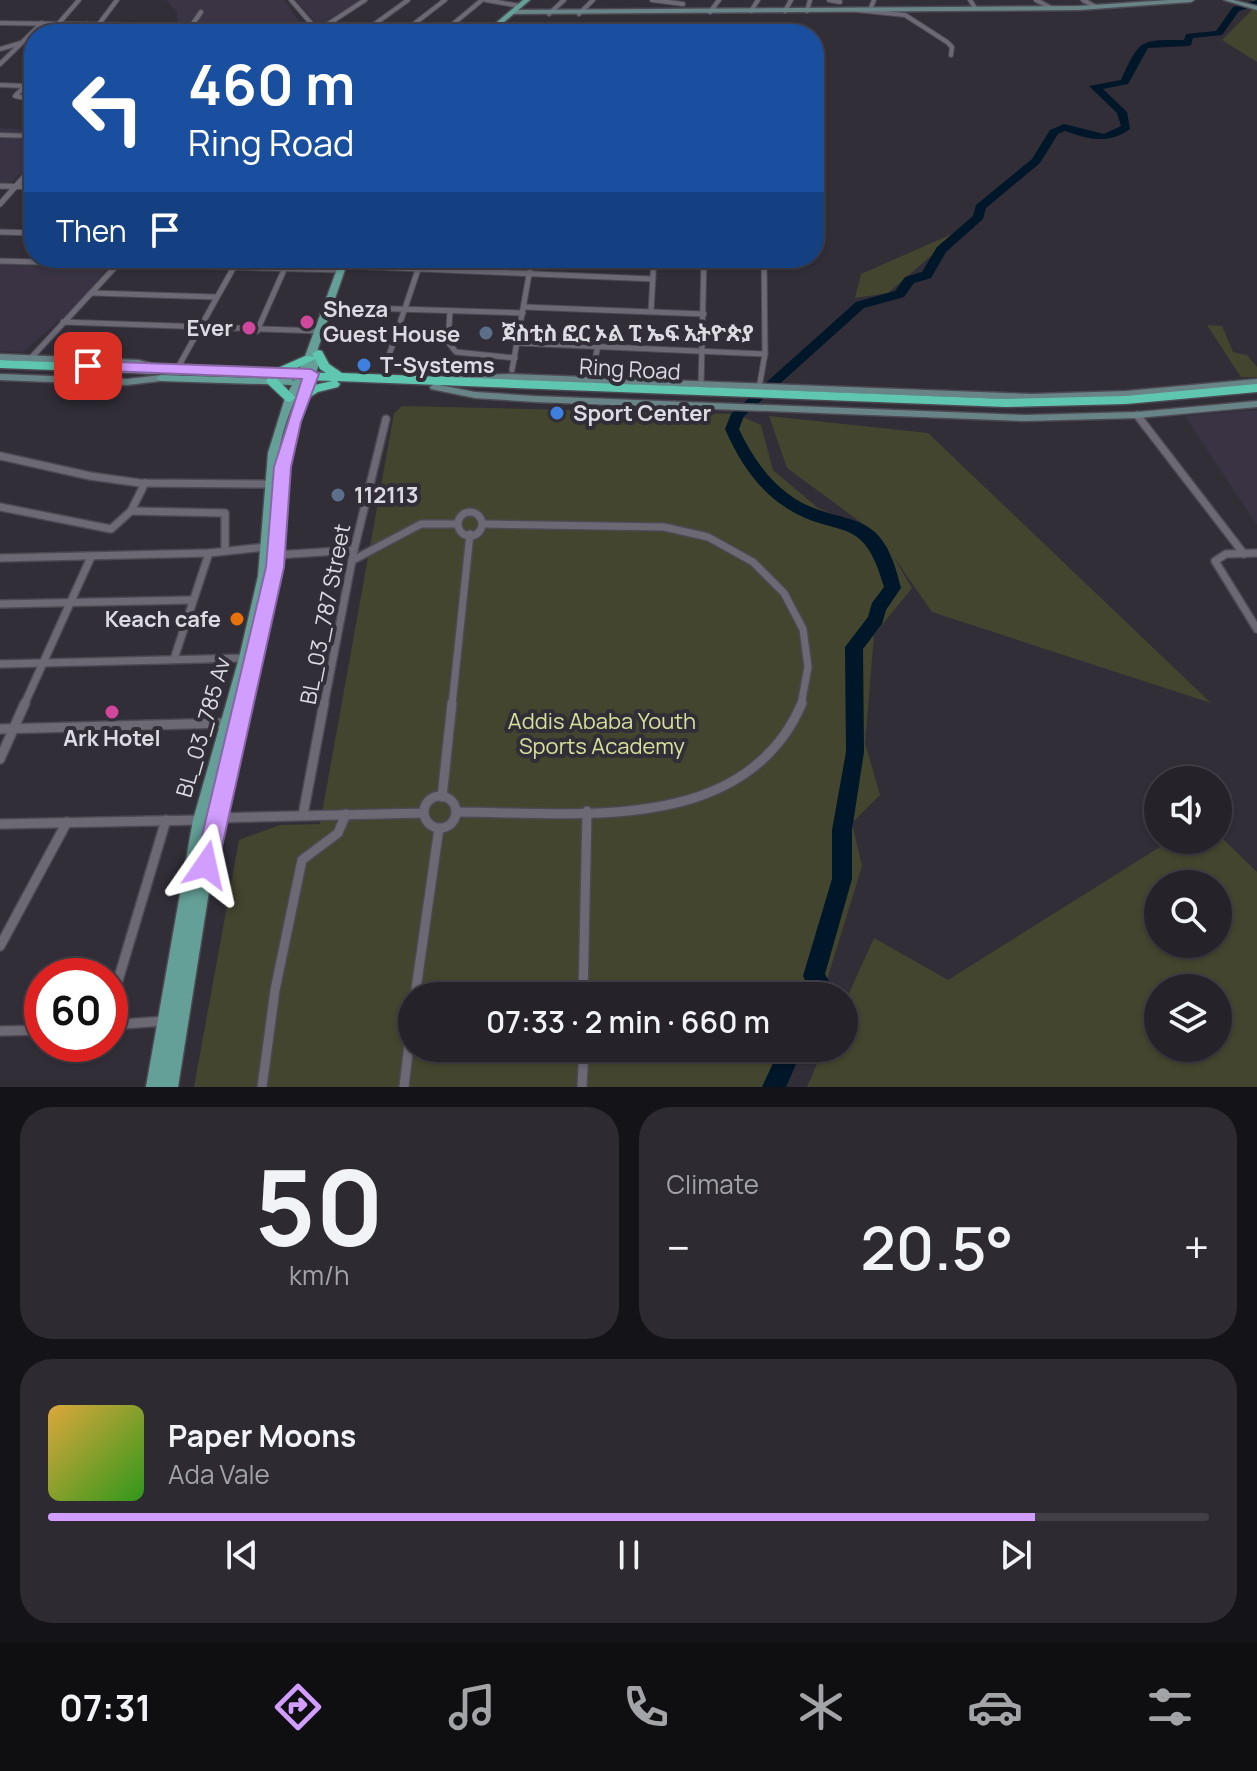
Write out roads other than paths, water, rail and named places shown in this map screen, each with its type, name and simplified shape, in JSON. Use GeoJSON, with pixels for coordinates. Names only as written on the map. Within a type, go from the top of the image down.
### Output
{"type":"FeatureCollection","features":[{"type":"Feature","properties":{"kind":"highway"},"geometry":{"type":"LineString","coordinates":[[314,356],[336,380],[297,398],[274,377],[314,356]]}},
{"type":"Feature","properties":{"kind":"highway","name":"Ring Road"},"geometry":{"type":"LineString","coordinates":[[0,364],[161,373],[177,369],[302,379],[434,384],[1064,403],[1257,388]]}},
{"type":"Feature","properties":{"kind":"highway"},"geometry":{"type":"LineString","coordinates":[[0,371],[161,373]]}},
{"type":"Feature","properties":{"kind":"highway","name":"Ring Road"},"geometry":{"type":"LineString","coordinates":[[434,384],[735,403],[759,395],[1026,411],[1257,397]]}},
{"type":"Feature","properties":{"kind":"main road"},"geometry":{"type":"LineString","coordinates":[[498,24],[527,0]]}},
{"type":"Feature","properties":{"kind":"main road"},"geometry":{"type":"LineString","coordinates":[[314,356],[320,331],[345,268]]}},
{"type":"Feature","properties":{"kind":"main road"},"geometry":{"type":"LineString","coordinates":[[314,356],[346,268]]}},
{"type":"Feature","properties":{"kind":"main road","name":"BL_03_785 Av"},"geometry":{"type":"LineString","coordinates":[[170,1087],[208,819],[257,653],[282,467],[302,379],[314,356]]}},
{"type":"Feature","properties":{"kind":"main road"},"geometry":{"type":"LineString","coordinates":[[161,373],[274,377]]}},
{"type":"Feature","properties":{"kind":"main road","name":"BL_03_785 Av"},"geometry":{"type":"LineString","coordinates":[[154,1087],[226,723],[271,551],[269,484],[273,453],[297,398]]}},
{"type":"Feature","properties":{"kind":"street"},"geometry":{"type":"LineString","coordinates":[[59,23],[79,0]]}},
{"type":"Feature","properties":{"kind":"street"},"geometry":{"type":"LineString","coordinates":[[0,23],[99,24],[117,0]]}},
{"type":"Feature","properties":{"kind":"street"},"geometry":{"type":"LineString","coordinates":[[288,0],[305,24]]}},
{"type":"Feature","properties":{"kind":"street"},"geometry":{"type":"LineString","coordinates":[[288,0],[310,24]]}},
{"type":"Feature","properties":{"kind":"street"},"geometry":{"type":"LineString","coordinates":[[327,24],[365,0]]}},
{"type":"Feature","properties":{"kind":"street"},"geometry":{"type":"LineString","coordinates":[[375,24],[408,0]]}},
{"type":"Feature","properties":{"kind":"street"},"geometry":{"type":"LineString","coordinates":[[414,24],[445,0]]}},
{"type":"Feature","properties":{"kind":"street"},"geometry":{"type":"LineString","coordinates":[[454,24],[484,0],[520,6]]}},
{"type":"Feature","properties":{"kind":"street"},"geometry":{"type":"LineString","coordinates":[[549,14],[564,0]]}},
{"type":"Feature","properties":{"kind":"street"},"geometry":{"type":"LineString","coordinates":[[579,14],[593,0]]}},
{"type":"Feature","properties":{"kind":"street"},"geometry":{"type":"LineString","coordinates":[[652,0],[685,2]]}},
{"type":"Feature","properties":{"kind":"street"},"geometry":{"type":"LineString","coordinates":[[710,12],[719,0]]}},
{"type":"Feature","properties":{"kind":"street"},"geometry":{"type":"LineString","coordinates":[[751,11],[758,0]]}},
{"type":"Feature","properties":{"kind":"street"},"geometry":{"type":"LineString","coordinates":[[785,11],[791,0]]}},
{"type":"Feature","properties":{"kind":"street"},"geometry":{"type":"LineString","coordinates":[[807,11],[810,0]]}},
{"type":"Feature","properties":{"kind":"street"},"geometry":{"type":"LineString","coordinates":[[829,0],[841,1],[838,10]]}},
{"type":"Feature","properties":{"kind":"street"},"geometry":{"type":"LineString","coordinates":[[870,10],[874,0]]}},
{"type":"Feature","properties":{"kind":"street"},"geometry":{"type":"LineString","coordinates":[[970,0],[975,8]]}},
{"type":"Feature","properties":{"kind":"street"},"geometry":{"type":"LineString","coordinates":[[1036,0],[1051,8]]}},
{"type":"Feature","properties":{"kind":"street"},"geometry":{"type":"LineString","coordinates":[[1083,0],[1096,7]]}},
{"type":"Feature","properties":{"kind":"street"},"geometry":{"type":"LineString","coordinates":[[512,12],[579,14],[1051,8],[1191,0]]}},
{"type":"Feature","properties":{"kind":"street"},"geometry":{"type":"LineString","coordinates":[[1229,0],[1252,6]]}},
{"type":"Feature","properties":{"kind":"street"},"geometry":{"type":"LineString","coordinates":[[676,12],[685,2]]}},
{"type":"Feature","properties":{"kind":"street"},"geometry":{"type":"LineString","coordinates":[[856,10],[905,15],[915,25],[926,27],[936,37],[947,40],[952,47],[951,55]]}},
{"type":"Feature","properties":{"kind":"street"},"geometry":{"type":"LineString","coordinates":[[193,24],[201,12]]}},
{"type":"Feature","properties":{"kind":"street"},"geometry":{"type":"LineString","coordinates":[[0,49],[23,43]]}},
{"type":"Feature","properties":{"kind":"street"},"geometry":{"type":"LineString","coordinates":[[0,64],[23,43]]}},
{"type":"Feature","properties":{"kind":"street"},"geometry":{"type":"LineString","coordinates":[[0,85],[24,86]]}},
{"type":"Feature","properties":{"kind":"street"},"geometry":{"type":"LineString","coordinates":[[24,87],[15,99],[24,99]]}},
{"type":"Feature","properties":{"kind":"street"},"geometry":{"type":"LineString","coordinates":[[0,135],[24,136]]}},
{"type":"Feature","properties":{"kind":"street"},"geometry":{"type":"LineString","coordinates":[[0,204],[24,177]]}},
{"type":"Feature","properties":{"kind":"street"},"geometry":{"type":"LineString","coordinates":[[0,186],[24,186]]}},
{"type":"Feature","properties":{"kind":"street"},"geometry":{"type":"LineString","coordinates":[[0,232],[24,233]]}},
{"type":"Feature","properties":{"kind":"street"},"geometry":{"type":"LineString","coordinates":[[0,261],[24,260]]}},
{"type":"Feature","properties":{"kind":"street"},"geometry":{"type":"LineString","coordinates":[[30,359],[114,268]]}},
{"type":"Feature","properties":{"kind":"street"},"geometry":{"type":"LineString","coordinates":[[177,369],[232,268],[302,268]]}},
{"type":"Feature","properties":{"kind":"street"},"geometry":{"type":"LineString","coordinates":[[386,364],[419,268],[653,279]]}},
{"type":"Feature","properties":{"kind":"street"},"geometry":{"type":"LineString","coordinates":[[512,370],[530,268]]}},
{"type":"Feature","properties":{"kind":"street"},"geometry":{"type":"LineString","coordinates":[[651,311],[654,268]]}},
{"type":"Feature","properties":{"kind":"street"},"geometry":{"type":"LineString","coordinates":[[701,385],[704,268]]}},
{"type":"Feature","properties":{"kind":"street"},"geometry":{"type":"LineString","coordinates":[[759,395],[765,354],[764,268]]}},
{"type":"Feature","properties":{"kind":"street"},"geometry":{"type":"LineString","coordinates":[[257,331],[284,270]]}},
{"type":"Feature","properties":{"kind":"street"},"geometry":{"type":"LineString","coordinates":[[93,293],[215,297]]}},
{"type":"Feature","properties":{"kind":"street"},"geometry":{"type":"LineString","coordinates":[[334,307],[704,314]]}},
{"type":"Feature","properties":{"kind":"street"},"geometry":{"type":"LineString","coordinates":[[450,311],[448,342],[456,352],[515,358]]}},
{"type":"Feature","properties":{"kind":"street"},"geometry":{"type":"LineString","coordinates":[[63,322],[320,331]]}},
{"type":"Feature","properties":{"kind":"street"},"geometry":{"type":"LineString","coordinates":[[518,343],[765,354]]}},
{"type":"Feature","properties":{"kind":"street"},"geometry":{"type":"LineString","coordinates":[[591,380],[598,345]]}},
{"type":"Feature","properties":{"kind":"street"},"geometry":{"type":"LineString","coordinates":[[0,357],[139,363],[161,373]]}},
{"type":"Feature","properties":{"kind":"street"},"geometry":{"type":"LineString","coordinates":[[0,377],[127,382],[161,373]]}},
{"type":"Feature","properties":{"kind":"street"},"geometry":{"type":"LineString","coordinates":[[434,384],[475,377],[701,385],[759,395],[789,389],[1032,397],[1126,394],[1257,382]]}},
{"type":"Feature","properties":{"kind":"street","name":"Ring Road"},"geometry":{"type":"LineString","coordinates":[[759,395],[1025,418],[1137,415],[1257,404]]}},
{"type":"Feature","properties":{"kind":"street"},"geometry":{"type":"LineString","coordinates":[[1137,415],[1191,481],[1244,554]]}},
{"type":"Feature","properties":{"kind":"street","name":"BL_03_787 Street"},"geometry":{"type":"LineString","coordinates":[[303,815],[355,554],[386,419]]}},
{"type":"Feature","properties":{"kind":"street"},"geometry":{"type":"LineString","coordinates":[[0,456],[24,457],[57,466],[60,471],[145,483],[269,484]]}},
{"type":"Feature","properties":{"kind":"street"},"geometry":{"type":"LineString","coordinates":[[0,507],[111,529],[131,511],[145,483]]}},
{"type":"Feature","properties":{"kind":"street"},"geometry":{"type":"LineString","coordinates":[[131,511],[225,513],[225,551]]}},
{"type":"Feature","properties":{"kind":"street"},"geometry":{"type":"LineString","coordinates":[[456,524],[460,517],[474,514],[482,517],[485,524]]}},
{"type":"Feature","properties":{"kind":"street"},"geometry":{"type":"LineString","coordinates":[[0,558],[225,551],[355,554],[421,524],[456,524]]}},
{"type":"Feature","properties":{"kind":"street"},"geometry":{"type":"LineString","coordinates":[[456,524],[460,532],[470,534],[479,532],[485,524]]}},
{"type":"Feature","properties":{"kind":"street"},"geometry":{"type":"LineString","coordinates":[[457,812],[649,809],[702,797],[746,776],[769,757],[791,731],[808,685],[810,659],[799,618],[778,586],[748,558],[726,545],[685,530],[642,524],[485,524]]}},
{"type":"Feature","properties":{"kind":"street"},"geometry":{"type":"LineString","coordinates":[[442,797],[470,534]]}},
{"type":"Feature","properties":{"kind":"street"},"geometry":{"type":"LineString","coordinates":[[174,659],[209,553]]}},
{"type":"Feature","properties":{"kind":"street"},"geometry":{"type":"LineString","coordinates":[[1256,627],[1215,565],[1219,557],[1257,553]]}},
{"type":"Feature","properties":{"kind":"street"},"geometry":{"type":"LineString","coordinates":[[0,759],[91,557]]}},
{"type":"Feature","properties":{"kind":"street"},"geometry":{"type":"LineString","coordinates":[[0,604],[192,600]]}},
{"type":"Feature","properties":{"kind":"street"},"geometry":{"type":"LineString","coordinates":[[0,664],[245,658]]}},
{"type":"Feature","properties":{"kind":"street"},"geometry":{"type":"LineString","coordinates":[[0,729],[226,723]]}},
{"type":"Feature","properties":{"kind":"street"},"geometry":{"type":"LineString","coordinates":[[442,797],[451,800],[457,812],[451,823],[439,828],[425,822],[423,813],[427,803],[442,797]]}},
{"type":"Feature","properties":{"kind":"street"},"geometry":{"type":"LineString","coordinates":[[583,982],[587,811]]}},
{"type":"Feature","properties":{"kind":"street"},"geometry":{"type":"LineString","coordinates":[[0,824],[423,813]]}},
{"type":"Feature","properties":{"kind":"street"},"geometry":{"type":"LineString","coordinates":[[262,1087],[275,990],[302,860],[306,854],[334,839],[343,828],[346,814]]}},
{"type":"Feature","properties":{"kind":"street"},"geometry":{"type":"LineString","coordinates":[[125,958],[166,820]]}},
{"type":"Feature","properties":{"kind":"street"},"geometry":{"type":"LineString","coordinates":[[0,946],[67,822]]}},
{"type":"Feature","properties":{"kind":"street"},"geometry":{"type":"LineString","coordinates":[[417,982],[439,828]]}},
{"type":"Feature","properties":{"kind":"street"},"geometry":{"type":"LineString","coordinates":[[128,1023],[166,1020]]}},
{"type":"Feature","properties":{"kind":"street"},"geometry":{"type":"LineString","coordinates":[[0,1031],[24,1030]]}},
{"type":"Feature","properties":{"kind":"street"},"geometry":{"type":"LineString","coordinates":[[404,1087],[407,1062]]}},
{"type":"Feature","properties":{"kind":"street"},"geometry":{"type":"LineString","coordinates":[[582,1087],[583,1062]]}},
{"type":"Feature","properties":{"kind":"waterway"},"geometry":{"type":"LineString","coordinates":[[818,982],[814,976],[842,879],[842,830],[855,752],[854,647],[876,619],[878,608],[893,588],[880,551],[865,533],[800,509],[769,485],[743,452],[732,429],[738,414],[860,305],[900,294],[909,280],[927,275],[941,250],[979,217],[980,207],[1036,161],[1054,132],[1064,127],[1104,137],[1126,127],[1122,112],[1094,86],[1125,82],[1144,46],[1188,43],[1189,36],[1219,33],[1236,9],[1257,3]]}},
{"type":"Feature","properties":{"kind":"waterway"},"geometry":{"type":"LineString","coordinates":[[774,1087],[786,1062]]}},
{"type":"Feature","properties":{"kind":"place","name":"Sheza Guest House"},"geometry":{"type":"Point","coordinates":[307,322]}},
{"type":"Feature","properties":{"kind":"place","name":"Ever"},"geometry":{"type":"Point","coordinates":[249,328]}},
{"type":"Feature","properties":{"kind":"place","name":"ጀስቲስ ፎር ኦል ፒ ኤፍ ኢትዮጵያ"},"geometry":{"type":"Point","coordinates":[486,333]}},
{"type":"Feature","properties":{"kind":"place","name":"T-Systems"},"geometry":{"type":"Point","coordinates":[364,365]}},
{"type":"Feature","properties":{"kind":"place","name":"Sport Center"},"geometry":{"type":"Point","coordinates":[557,413]}},
{"type":"Feature","properties":{"kind":"place","name":"112113"},"geometry":{"type":"Point","coordinates":[338,495]}},
{"type":"Feature","properties":{"kind":"place","name":"Keach cafe"},"geometry":{"type":"Point","coordinates":[237,619]}},
{"type":"Feature","properties":{"kind":"place","name":"Ark Hotel"},"geometry":{"type":"Point","coordinates":[112,712]}},
{"type":"Feature","properties":{"kind":"park label","name":"Addis Ababa Youth Sports Academy"},"geometry":{"type":"Point","coordinates":[602,734]}}]}
